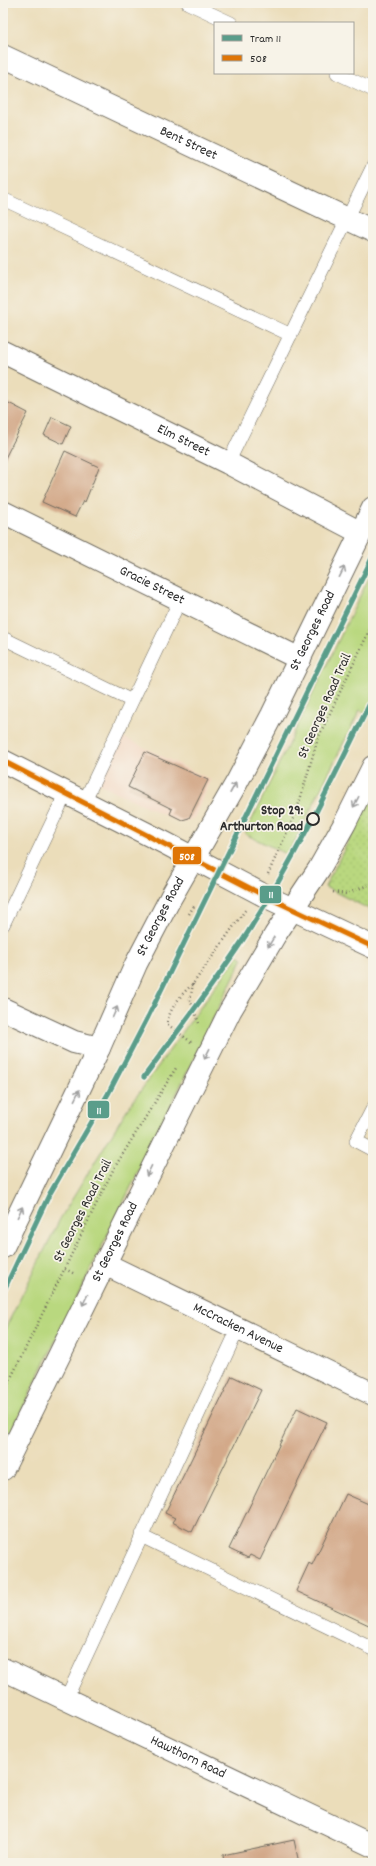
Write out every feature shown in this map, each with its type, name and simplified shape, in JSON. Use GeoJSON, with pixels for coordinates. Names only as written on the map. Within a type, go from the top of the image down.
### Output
{"type":"FeatureCollection","features":[{"type":"Feature","properties":{"kind":"main road","name":"Bent Street"},"geometry":{"type":"LineString","coordinates":[[3,56],[373,231]]}},
{"type":"Feature","properties":{"kind":"main road","name":"Elm Street"},"geometry":{"type":"LineString","coordinates":[[3,352],[228,463],[361,532]]}},
{"type":"Feature","properties":{"kind":"main road","name":"St Georges Road"},"geometry":{"type":"LineString","coordinates":[[3,1247],[99,1048],[136,964],[171,897],[240,776],[300,659],[373,508]]}},
{"type":"Feature","properties":{"kind":"main road","name":"Gracie Street"},"geometry":{"type":"LineString","coordinates":[[3,512],[300,659]]}},
{"type":"Feature","properties":{"kind":"main road"},"geometry":{"type":"LineString","coordinates":[[3,761],[194,858],[257,892],[373,947]]}},
{"type":"Feature","properties":{"kind":"main road","name":"St Georges Road"},"geometry":{"type":"LineString","coordinates":[[3,1468],[230,1011],[334,842],[373,767]]}},
{"type":"Feature","properties":{"kind":"main road"},"geometry":{"type":"LineString","coordinates":[[3,1009],[74,1042],[99,1048]]}},
{"type":"Feature","properties":{"kind":"main road","name":"McCracken Avenue"},"geometry":{"type":"LineString","coordinates":[[103,1264],[373,1394]]}},
{"type":"Feature","properties":{"kind":"main road","name":"Hawthorn Road"},"geometry":{"type":"LineString","coordinates":[[3,1669],[373,1846]]}},
{"type":"Feature","properties":{"kind":"lane"},"geometry":{"type":"LineString","coordinates":[[188,3],[229,22]]}},
{"type":"Feature","properties":{"kind":"lane"},"geometry":{"type":"LineString","coordinates":[[339,74],[373,90]]}},
{"type":"Feature","properties":{"kind":"lane"},"geometry":{"type":"LineString","coordinates":[[228,463],[373,166]]}},
{"type":"Feature","properties":{"kind":"lane"},"geometry":{"type":"LineString","coordinates":[[3,199],[291,335]]}},
{"type":"Feature","properties":{"kind":"lane"},"geometry":{"type":"LineString","coordinates":[[3,925],[75,797],[132,701],[180,600]]}},
{"type":"Feature","properties":{"kind":"lane"},"geometry":{"type":"LineString","coordinates":[[3,638],[132,701]]}},
{"type":"Feature","properties":{"kind":"lane"},"geometry":{"type":"LineString","coordinates":[[373,1108],[356,1142],[373,1150]]}},
{"type":"Feature","properties":{"kind":"lane"},"geometry":{"type":"LineString","coordinates":[[66,1699],[238,1329]]}},
{"type":"Feature","properties":{"kind":"lane"},"geometry":{"type":"LineString","coordinates":[[142,1536],[373,1649]]}},
{"type":"Feature","properties":{"kind":"path","name":"St Georges Road Trail"},"geometry":{"type":"LineString","coordinates":[[187,1049],[192,1041],[167,1022],[182,993],[193,984],[257,892],[273,864],[279,847],[297,810],[318,738],[373,623]]}},
{"type":"Feature","properties":{"kind":"path"},"geometry":{"type":"LineString","coordinates":[[333,892],[346,894],[373,882]]}},
{"type":"Feature","properties":{"kind":"path"},"geometry":{"type":"LineString","coordinates":[[189,914],[194,906]]}},
{"type":"Feature","properties":{"kind":"path"},"geometry":{"type":"LineString","coordinates":[[193,984],[190,1000],[199,1020],[199,1026]]}},
{"type":"Feature","properties":{"kind":"path","name":"St Georges Road Trail"},"geometry":{"type":"LineString","coordinates":[[3,1394],[114,1170],[179,1062]]}},
{"type":"Feature","properties":{"kind":"shaded area"},"geometry":{"type":"Polygon","coordinates":[[[119,735],[211,780],[194,818],[180,823],[96,782],[119,735]]]}},
{"type":"Feature","properties":{"kind":"green space"},"geometry":{"type":"Polygon","coordinates":[[[373,569],[373,717],[360,710],[288,855],[245,834],[373,569]]]}},
{"type":"Feature","properties":{"kind":"green space"},"geometry":{"type":"Polygon","coordinates":[[[373,793],[373,911],[325,887],[373,793]]]}},
{"type":"Feature","properties":{"kind":"green space"},"geometry":{"type":"Polygon","coordinates":[[[238,955],[243,958],[3,1448],[3,1333],[60,1219],[126,1111],[238,955]]]}},
{"type":"Feature","properties":{"kind":"building"},"geometry":{"type":"Polygon","coordinates":[[[3,400],[28,413],[3,462],[3,400]]]}},
{"type":"Feature","properties":{"kind":"building"},"geometry":{"type":"Polygon","coordinates":[[[52,417],[71,426],[63,444],[44,435],[52,417]]]}},
{"type":"Feature","properties":{"kind":"building"},"geometry":{"type":"Polygon","coordinates":[[[65,451],[99,467],[85,502],[83,501],[75,517],[42,502],[65,451]]]}},
{"type":"Feature","properties":{"kind":"building"},"geometry":{"type":"Polygon","coordinates":[[[145,752],[208,780],[189,818],[182,820],[170,814],[172,809],[128,787],[145,752]]]}},
{"type":"Feature","properties":{"kind":"building"},"geometry":{"type":"Polygon","coordinates":[[[232,1376],[261,1390],[192,1532],[172,1522],[175,1518],[165,1513],[232,1376]]]}},
{"type":"Feature","properties":{"kind":"building"},"geometry":{"type":"Polygon","coordinates":[[[297,1408],[327,1422],[260,1560],[250,1555],[248,1558],[229,1549],[297,1408]]]}},
{"type":"Feature","properties":{"kind":"building"},"geometry":{"type":"Polygon","coordinates":[[[346,1494],[373,1506],[373,1627],[296,1591],[309,1563],[312,1565],[346,1494]]]}},
{"type":"Feature","properties":{"kind":"building"},"geometry":{"type":"Polygon","coordinates":[[[294,1840],[299,1863],[224,1863],[223,1855],[294,1840]]]}},
{"type":"Feature","properties":{"kind":"tram line","name":"11"},"geometry":{"type":"LineString","coordinates":[[3,1292],[49,1195],[108,1094],[148,1017],[373,556]]}},
{"type":"Feature","properties":{"kind":"tram line","name":"11"},"geometry":{"type":"LineString","coordinates":[[144,1077],[223,969],[266,904],[314,816],[373,697]]}},
{"type":"Feature","properties":{"kind":"transit line","name":"508"},"geometry":{"type":"LineString","coordinates":[[3,761],[269,898],[373,947]]}},
{"type":"Feature","properties":{"kind":"place","name":"Stop 29: Arthurton Road"},"geometry":{"type":"Point","coordinates":[313,819]}}]}
